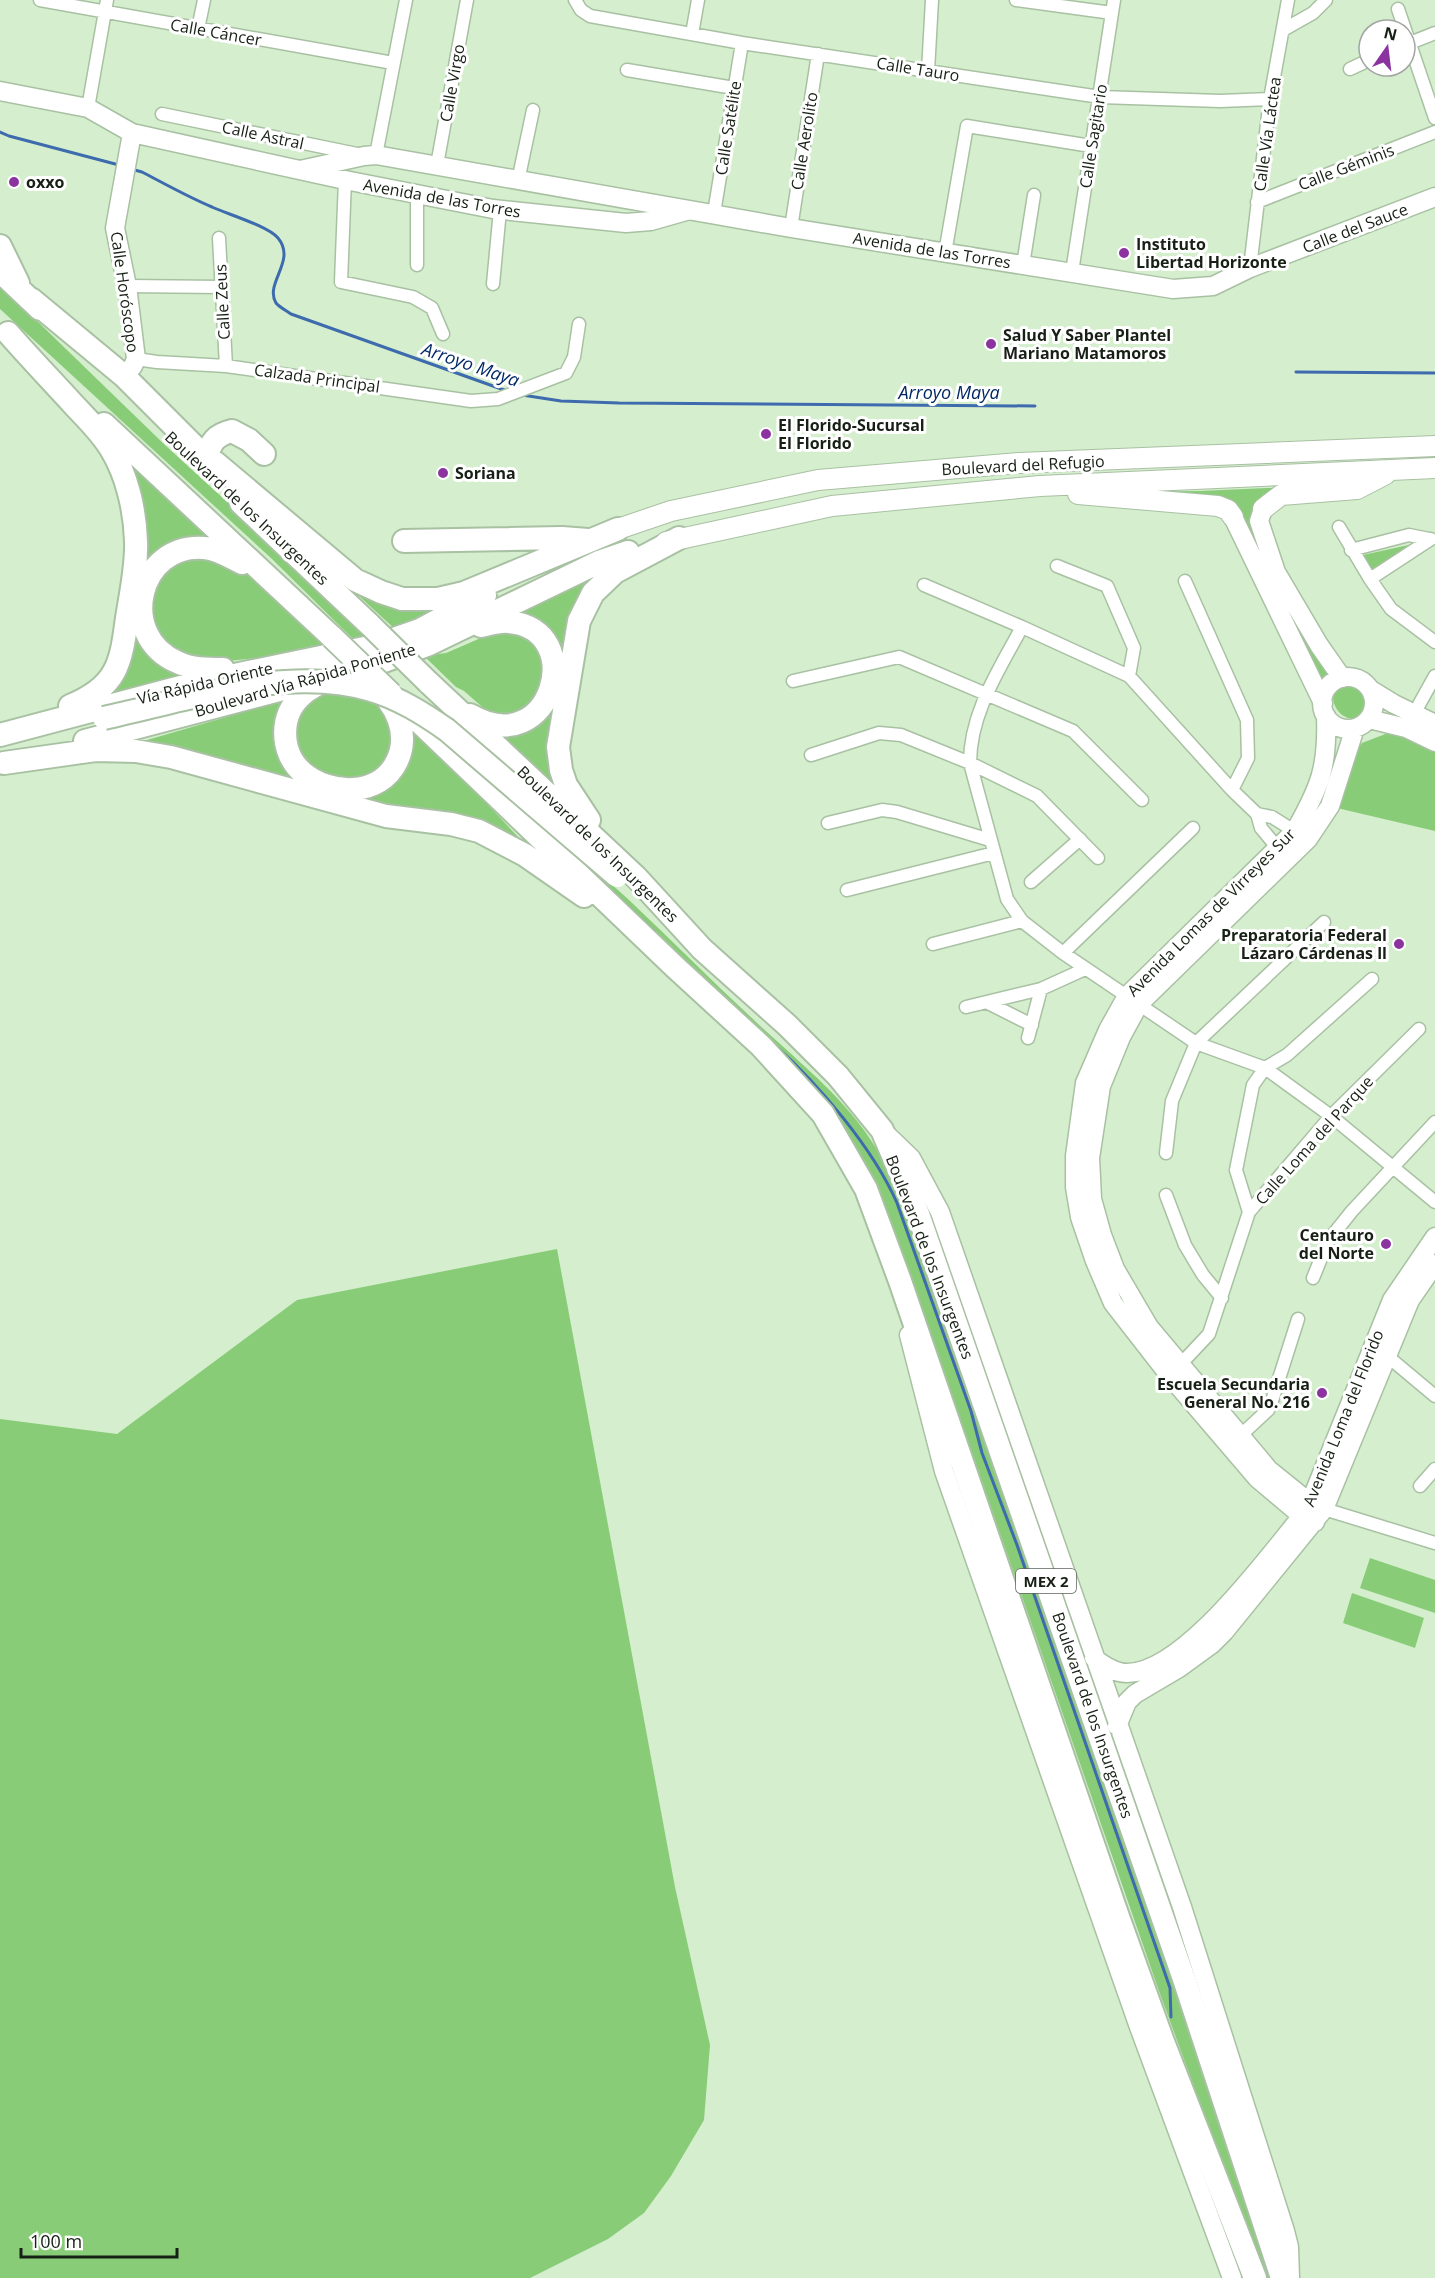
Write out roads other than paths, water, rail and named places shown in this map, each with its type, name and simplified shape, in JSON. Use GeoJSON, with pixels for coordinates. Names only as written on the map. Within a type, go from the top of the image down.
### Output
{"type":"FeatureCollection","features":[{"type":"Feature","properties":{"kind":"highway"},"geometry":{"type":"LineString","coordinates":[[0,246],[26,295],[130,367],[206,458],[212,460],[355,580],[374,590],[395,597],[428,600],[464,593],[618,529]]}},
{"type":"Feature","properties":{"kind":"highway","name":"Boulevard de los Insurgentes"},"geometry":{"type":"LineString","coordinates":[[0,270],[196,461],[447,699],[702,949],[796,1033],[838,1076],[882,1130],[918,1214],[1185,1982],[1290,2275]]}},
{"type":"Feature","properties":{"kind":"highway"},"geometry":{"type":"LineString","coordinates":[[4,330],[272,580],[373,677],[398,707],[675,967]]}},
{"type":"Feature","properties":{"kind":"highway"},"geometry":{"type":"LineString","coordinates":[[0,735],[88,699],[110,681],[121,656],[136,549],[132,506],[122,472],[111,450],[100,434],[4,330]]}},
{"type":"Feature","properties":{"kind":"highway"},"geometry":{"type":"LineString","coordinates":[[206,458],[212,441],[220,434],[232,431],[249,440],[264,454]]}},
{"type":"Feature","properties":{"kind":"highway"},"geometry":{"type":"LineString","coordinates":[[404,541],[562,538],[592,540]]}},
{"type":"Feature","properties":{"kind":"highway"},"geometry":{"type":"LineString","coordinates":[[627,877],[566,785],[559,758],[559,736],[576,631],[587,602],[602,583],[615,572],[679,538]]}},
{"type":"Feature","properties":{"kind":"highway"},"geometry":{"type":"LineString","coordinates":[[260,670],[195,667],[181,664],[167,657],[155,645],[145,628],[141,612],[142,594],[148,577],[163,561],[179,551],[195,548],[223,553],[272,580]]}},
{"type":"Feature","properties":{"kind":"highway","name":"Vía Rápida Oriente"},"geometry":{"type":"LineString","coordinates":[[0,735],[196,683],[351,652],[420,630],[569,550]]}},
{"type":"Feature","properties":{"kind":"highway","name":"Boulevard Vía Rápida Poniente"},"geometry":{"type":"LineString","coordinates":[[1,756],[351,670],[428,645],[599,562],[628,552]]}},
{"type":"Feature","properties":{"kind":"highway"},"geometry":{"type":"LineString","coordinates":[[447,699],[478,719],[494,724],[508,724],[530,717],[538,711],[548,697],[553,683],[554,666],[551,654],[541,639],[530,629],[506,622],[462,630]]}},
{"type":"Feature","properties":{"kind":"highway"},"geometry":{"type":"LineString","coordinates":[[351,670],[307,691],[291,709],[286,722],[285,739],[291,758],[301,770],[318,782],[346,790],[361,789],[378,783],[394,766],[400,752],[402,732],[398,707]]}},
{"type":"Feature","properties":{"kind":"highway"},"geometry":{"type":"LineString","coordinates":[[1,756],[104,718],[217,693],[276,683],[328,682],[370,690],[418,711],[447,730],[627,877]]}},
{"type":"Feature","properties":{"kind":"highway"},"geometry":{"type":"LineString","coordinates":[[1,756],[96,750],[136,751],[171,758],[386,816],[451,824],[479,831],[525,855],[567,883],[675,967]]}},
{"type":"Feature","properties":{"kind":"highway","name":"MEX 2"},"geometry":{"type":"LineString","coordinates":[[675,967],[761,1046],[823,1114],[866,1190],[900,1281],[1162,2040],[1255,2278]]}},
{"type":"Feature","properties":{"kind":"main road","name":"Boulevard del Refugio"},"geometry":{"type":"LineString","coordinates":[[618,529],[646,518],[712,501],[818,480],[1019,463],[1435,446]]}},
{"type":"Feature","properties":{"kind":"main road","name":"Boulevard del Refugio"},"geometry":{"type":"LineString","coordinates":[[628,552],[679,538],[832,506],[1040,486],[1435,468]]}},
{"type":"Feature","properties":{"kind":"main road"},"geometry":{"type":"LineString","coordinates":[[1263,509],[1281,495],[1357,489],[1392,471]]}},
{"type":"Feature","properties":{"kind":"main road"},"geometry":{"type":"LineString","coordinates":[[1040,486],[1085,496],[1218,506],[1228,510],[1233,517]]}},
{"type":"Feature","properties":{"kind":"street","name":"Calle Cáncer"},"geometry":{"type":"LineString","coordinates":[[40,0],[106,6],[198,29],[393,63]]}},
{"type":"Feature","properties":{"kind":"street"},"geometry":{"type":"LineString","coordinates":[[198,29],[204,0]]}},
{"type":"Feature","properties":{"kind":"street"},"geometry":{"type":"LineString","coordinates":[[370,156],[406,0]]}},
{"type":"Feature","properties":{"kind":"street","name":"Calle Virgo"},"geometry":{"type":"LineString","coordinates":[[436,165],[467,0]]}},
{"type":"Feature","properties":{"kind":"street","name":"Calle Tauro"},"geometry":{"type":"LineString","coordinates":[[575,0],[581,10],[590,16],[742,43],[1100,96],[1220,101],[1270,99]]}},
{"type":"Feature","properties":{"kind":"street"},"geometry":{"type":"LineString","coordinates":[[692,34],[698,0]]}},
{"type":"Feature","properties":{"kind":"street"},"geometry":{"type":"LineString","coordinates":[[928,71],[932,0]]}},
{"type":"Feature","properties":{"kind":"street"},"geometry":{"type":"LineString","coordinates":[[1016,0],[1113,6]]}},
{"type":"Feature","properties":{"kind":"street","name":"Calle Vía Láctea"},"geometry":{"type":"LineString","coordinates":[[1250,268],[1270,99],[1288,0]]}},
{"type":"Feature","properties":{"kind":"street"},"geometry":{"type":"LineString","coordinates":[[1283,30],[1313,13],[1326,0]]}},
{"type":"Feature","properties":{"kind":"street"},"geometry":{"type":"LineString","coordinates":[[88,108],[106,6]]}},
{"type":"Feature","properties":{"kind":"street","name":"Calle Sagitario"},"geometry":{"type":"LineString","coordinates":[[1072,272],[1113,6]]}},
{"type":"Feature","properties":{"kind":"street"},"geometry":{"type":"LineString","coordinates":[[1398,9],[1400,18]]}},
{"type":"Feature","properties":{"kind":"street"},"geometry":{"type":"LineString","coordinates":[[1417,40],[1435,33]]}},
{"type":"Feature","properties":{"kind":"street","name":"Calle Satélite"},"geometry":{"type":"LineString","coordinates":[[714,213],[742,43]]}},
{"type":"Feature","properties":{"kind":"street","name":"Calle Aerolito"},"geometry":{"type":"LineString","coordinates":[[791,228],[818,54]]}},
{"type":"Feature","properties":{"kind":"street"},"geometry":{"type":"LineString","coordinates":[[1350,69],[1357,66]]}},
{"type":"Feature","properties":{"kind":"street"},"geometry":{"type":"LineString","coordinates":[[627,70],[734,88]]}},
{"type":"Feature","properties":{"kind":"street"},"geometry":{"type":"LineString","coordinates":[[1417,70],[1435,118]]}},
{"type":"Feature","properties":{"kind":"street","name":"Avenida de las Torres"},"geometry":{"type":"LineString","coordinates":[[0,91],[88,108],[130,141],[300,170],[496,209],[634,223],[651,221],[691,209]]}},
{"type":"Feature","properties":{"kind":"street"},"geometry":{"type":"LineString","coordinates":[[518,181],[533,110]]}},
{"type":"Feature","properties":{"kind":"street","name":"Calle Astral"},"geometry":{"type":"LineString","coordinates":[[162,114],[370,156]]}},
{"type":"Feature","properties":{"kind":"street"},"geometry":{"type":"LineString","coordinates":[[945,253],[967,126],[1091,146]]}},
{"type":"Feature","properties":{"kind":"street","name":"Calle Géminis"},"geometry":{"type":"LineString","coordinates":[[1257,202],[1435,132]]}},
{"type":"Feature","properties":{"kind":"street","name":"Calle Horóscopo"},"geometry":{"type":"LineString","coordinates":[[130,141],[115,228],[127,285],[130,367]]}},
{"type":"Feature","properties":{"kind":"street","name":"Avenida de las Torres"},"geometry":{"type":"LineString","coordinates":[[300,170],[370,156],[436,165],[791,228],[1173,289]]}},
{"type":"Feature","properties":{"kind":"street"},"geometry":{"type":"LineString","coordinates":[[493,284],[496,209],[501,195],[500,177]]}},
{"type":"Feature","properties":{"kind":"street"},"geometry":{"type":"LineString","coordinates":[[345,180],[341,282],[413,297],[432,308],[443,334]]}},
{"type":"Feature","properties":{"kind":"street"},"geometry":{"type":"LineString","coordinates":[[417,194],[417,265]]}},
{"type":"Feature","properties":{"kind":"street"},"geometry":{"type":"LineString","coordinates":[[1023,265],[1034,195]]}},
{"type":"Feature","properties":{"kind":"street","name":"Calle del Sauce"},"geometry":{"type":"LineString","coordinates":[[1173,289],[1214,286],[1250,268],[1435,197]]}},
{"type":"Feature","properties":{"kind":"street","name":"Calle Zeus"},"geometry":{"type":"LineString","coordinates":[[219,238],[226,366]]}},
{"type":"Feature","properties":{"kind":"street"},"geometry":{"type":"LineString","coordinates":[[127,285],[221,287]]}},
{"type":"Feature","properties":{"kind":"street","name":"Calzada Principal"},"geometry":{"type":"LineString","coordinates":[[130,367],[157,362],[226,366],[471,401],[498,399],[566,373],[574,357],[579,324]]}},
{"type":"Feature","properties":{"kind":"street"},"geometry":{"type":"LineString","coordinates":[[1263,509],[1259,521],[1276,572],[1319,645],[1342,678]]}},
{"type":"Feature","properties":{"kind":"street"},"geometry":{"type":"LineString","coordinates":[[1233,517],[1324,709],[1339,727],[1362,723],[1410,721],[1435,724]]}},
{"type":"Feature","properties":{"kind":"street"},"geometry":{"type":"LineString","coordinates":[[1339,527],[1391,609],[1433,638]]}},
{"type":"Feature","properties":{"kind":"street"},"geometry":{"type":"LineString","coordinates":[[1352,550],[1409,535],[1432,538]]}},
{"type":"Feature","properties":{"kind":"street"},"geometry":{"type":"LineString","coordinates":[[1370,579],[1432,538]]}},
{"type":"Feature","properties":{"kind":"street"},"geometry":{"type":"LineString","coordinates":[[1057,566],[1107,586],[1134,648],[1129,676]]}},
{"type":"Feature","properties":{"kind":"street"},"geometry":{"type":"LineString","coordinates":[[1185,581],[1246,720],[1248,758],[1232,790]]}},
{"type":"Feature","properties":{"kind":"street"},"geometry":{"type":"LineString","coordinates":[[924,585],[1129,676],[1232,790],[1257,814],[1261,828],[1283,854]]}},
{"type":"Feature","properties":{"kind":"street"},"geometry":{"type":"LineString","coordinates":[[1022,627],[987,693],[975,723],[970,744],[970,763],[1007,899],[1022,921],[1085,969],[1196,1043],[1265,1068],[1331,1116],[1435,1202]]}},
{"type":"Feature","properties":{"kind":"street"},"geometry":{"type":"LineString","coordinates":[[793,681],[899,657],[1073,731],[1142,800]]}},
{"type":"Feature","properties":{"kind":"street"},"geometry":{"type":"LineString","coordinates":[[1410,721],[1435,676]]}},
{"type":"Feature","properties":{"kind":"street"},"geometry":{"type":"LineString","coordinates":[[1324,709],[1326,690],[1330,684],[1342,678],[1359,679],[1435,742]]}},
{"type":"Feature","properties":{"kind":"street"},"geometry":{"type":"LineString","coordinates":[[1362,723],[1374,705],[1371,690]]}},
{"type":"Feature","properties":{"kind":"street","name":"Avenida Lomas de Virreyes Sur"},"geometry":{"type":"LineString","coordinates":[[1301,835],[1310,804],[1322,777],[1327,746],[1324,709]]}},
{"type":"Feature","properties":{"kind":"street","name":"Avenida Lomas de Virreyes Sur"},"geometry":{"type":"LineString","coordinates":[[1313,1512],[1269,1470],[1240,1435],[1113,1303],[1080,1217],[1075,1186],[1075,1156],[1085,1083],[1108,1030],[1133,1000],[1330,806],[1362,723]]}},
{"type":"Feature","properties":{"kind":"street"},"geometry":{"type":"LineString","coordinates":[[810,754],[879,733],[901,735],[970,763],[1037,796],[1098,858]]}},
{"type":"Feature","properties":{"kind":"street"},"geometry":{"type":"LineString","coordinates":[[828,823],[882,810],[897,812],[990,840]]}},
{"type":"Feature","properties":{"kind":"street"},"geometry":{"type":"LineString","coordinates":[[1257,814],[1272,817],[1301,835]]}},
{"type":"Feature","properties":{"kind":"street"},"geometry":{"type":"LineString","coordinates":[[1063,953],[1193,828]]}},
{"type":"Feature","properties":{"kind":"street"},"geometry":{"type":"LineString","coordinates":[[1031,882],[1080,839]]}},
{"type":"Feature","properties":{"kind":"street"},"geometry":{"type":"LineString","coordinates":[[847,891],[994,853]]}},
{"type":"Feature","properties":{"kind":"street"},"geometry":{"type":"LineString","coordinates":[[933,944],[1022,921]]}},
{"type":"Feature","properties":{"kind":"street"},"geometry":{"type":"LineString","coordinates":[[1166,1153],[1172,1101],[1196,1043],[1324,922]]}},
{"type":"Feature","properties":{"kind":"street"},"geometry":{"type":"LineString","coordinates":[[966,1007],[1041,989],[1085,969]]}},
{"type":"Feature","properties":{"kind":"street"},"geometry":{"type":"LineString","coordinates":[[1250,1212],[1236,1170],[1253,1085],[1265,1068],[1287,1055],[1372,979]]}},
{"type":"Feature","properties":{"kind":"street"},"geometry":{"type":"LineString","coordinates":[[1028,1038],[1041,989]]}},
{"type":"Feature","properties":{"kind":"street"},"geometry":{"type":"LineString","coordinates":[[988,1003],[1032,1025]]}},
{"type":"Feature","properties":{"kind":"street","name":"Calle Loma del Parque"},"geometry":{"type":"LineString","coordinates":[[1175,1370],[1209,1334],[1250,1212],[1331,1116],[1419,1029]]}},
{"type":"Feature","properties":{"kind":"street"},"geometry":{"type":"LineString","coordinates":[[1313,1278],[1328,1240],[1435,1122]]}},
{"type":"Feature","properties":{"kind":"street"},"geometry":{"type":"LineString","coordinates":[[882,1130],[911,1158],[940,1212],[1063,1562],[1117,1726],[1182,1906],[1285,2231],[1290,2275]]}},
{"type":"Feature","properties":{"kind":"street"},"geometry":{"type":"LineString","coordinates":[[1166,1196],[1185,1245],[1203,1275],[1222,1298]]}},
{"type":"Feature","properties":{"kind":"street","name":"Avenida Loma del Florido"},"geometry":{"type":"LineString","coordinates":[[1313,1512],[1392,1300],[1435,1237]]}},
{"type":"Feature","properties":{"kind":"street","name":"Avenida Loma del Florido"},"geometry":{"type":"LineString","coordinates":[[1117,1726],[1128,1702],[1135,1694],[1179,1668],[1212,1644],[1224,1632],[1267,1570],[1313,1512],[1410,1300],[1435,1264]]}},
{"type":"Feature","properties":{"kind":"street"},"geometry":{"type":"LineString","coordinates":[[900,1281],[900,1295],[918,1373],[944,1471],[1131,2007],[1232,2278]]}},
{"type":"Feature","properties":{"kind":"street"},"geometry":{"type":"LineString","coordinates":[[1240,1435],[1268,1410],[1271,1404],[1298,1319]]}},
{"type":"Feature","properties":{"kind":"street"},"geometry":{"type":"LineString","coordinates":[[1386,1355],[1435,1396]]}},
{"type":"Feature","properties":{"kind":"street","name":"Avenida Lomas de Virreyes Sur"},"geometry":{"type":"LineString","coordinates":[[1175,1370],[1257,1478],[1313,1512],[1435,1543]]}},
{"type":"Feature","properties":{"kind":"street"},"geometry":{"type":"LineString","coordinates":[[1420,1486],[1435,1469]]}},
{"type":"Feature","properties":{"kind":"street","name":"Avenida Loma del Florido"},"geometry":{"type":"LineString","coordinates":[[1094,1658],[1109,1668],[1125,1673],[1141,1671],[1172,1656],[1198,1635],[1226,1606],[1267,1570]]}},
{"type":"Feature","properties":{"kind":"waterway","name":"Arroyo Maya"},"geometry":{"type":"LineString","coordinates":[[0,132],[119,165]]}},
{"type":"Feature","properties":{"kind":"waterway","name":"Arroyo Maya"},"geometry":{"type":"LineString","coordinates":[[131,169],[142,172],[203,203],[257,225],[278,238],[284,255],[273,295],[276,303],[291,314],[507,391]]}},
{"type":"Feature","properties":{"kind":"waterway","name":"Arroyo Maya"},"geometry":{"type":"LineString","coordinates":[[1296,372],[1435,373]]}},
{"type":"Feature","properties":{"kind":"waterway","name":"Arroyo Maya"},"geometry":{"type":"LineString","coordinates":[[522,395],[561,401],[619,403],[1035,406]]}},
{"type":"Feature","properties":{"kind":"waterway"},"geometry":{"type":"LineString","coordinates":[[612,891],[654,931]]}},
{"type":"Feature","properties":{"kind":"waterway"},"geometry":{"type":"LineString","coordinates":[[775,1045],[827,1098],[843,1118],[874,1161],[897,1203],[971,1411],[982,1453],[1017,1545],[1170,1988],[1171,2017]]}},
{"type":"Feature","properties":{"kind":"place","name":"oxxo"},"geometry":{"type":"Point","coordinates":[14,182]}},
{"type":"Feature","properties":{"kind":"place","name":"Instituto Libertad Horizonte"},"geometry":{"type":"Point","coordinates":[1124,253]}},
{"type":"Feature","properties":{"kind":"place","name":"Salud Y Saber Plantel Mariano Matamoros"},"geometry":{"type":"Point","coordinates":[991,344]}},
{"type":"Feature","properties":{"kind":"place","name":"El Florido-Sucursal El Florido"},"geometry":{"type":"Point","coordinates":[766,434]}},
{"type":"Feature","properties":{"kind":"place","name":"Soriana"},"geometry":{"type":"Point","coordinates":[443,473]}},
{"type":"Feature","properties":{"kind":"place","name":"Preparatoria Federal Lázaro Cárdenas ll"},"geometry":{"type":"Point","coordinates":[1399,944]}},
{"type":"Feature","properties":{"kind":"place","name":"Centauro del Norte"},"geometry":{"type":"Point","coordinates":[1386,1244]}},
{"type":"Feature","properties":{"kind":"place","name":"Escuela Secundaria General No. 216"},"geometry":{"type":"Point","coordinates":[1322,1393]}}]}
